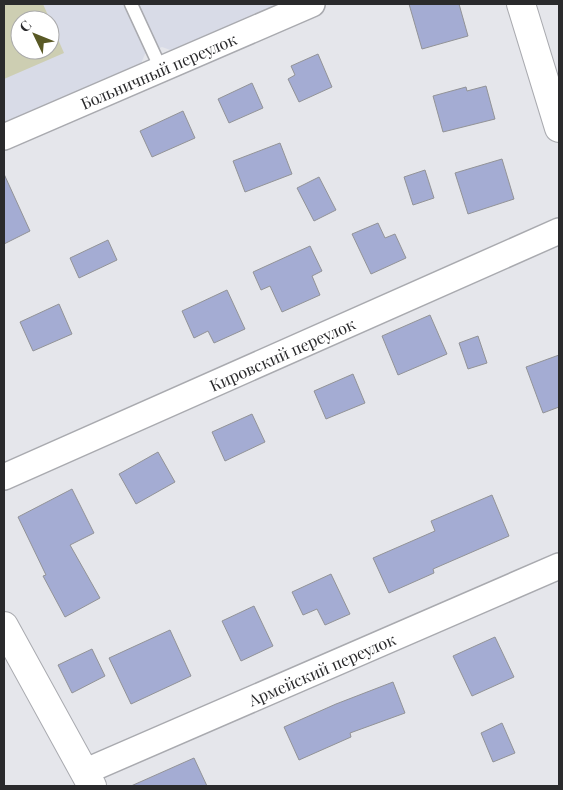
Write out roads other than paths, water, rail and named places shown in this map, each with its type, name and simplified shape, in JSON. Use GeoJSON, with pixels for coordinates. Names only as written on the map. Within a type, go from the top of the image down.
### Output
{"type":"FeatureCollection","features":[{"type":"Feature","properties":{"kind":"street","name":"Больничный переулок"},"geometry":{"type":"LineString","coordinates":[[4,136],[312,4]]}},
{"type":"Feature","properties":{"kind":"street"},"geometry":{"type":"LineString","coordinates":[[522,4],[559,128]]}},
{"type":"Feature","properties":{"kind":"street","name":"Кировский переулок"},"geometry":{"type":"LineString","coordinates":[[4,477],[559,232]]}},
{"type":"Feature","properties":{"kind":"street","name":"Армейский переулок"},"geometry":{"type":"LineString","coordinates":[[88,779],[559,566]]}},
{"type":"Feature","properties":{"kind":"street"},"geometry":{"type":"LineString","coordinates":[[4,626],[88,779]]}},
{"type":"Feature","properties":{"kind":"lane"},"geometry":{"type":"LineString","coordinates":[[131,4],[161,69]]}}]}
